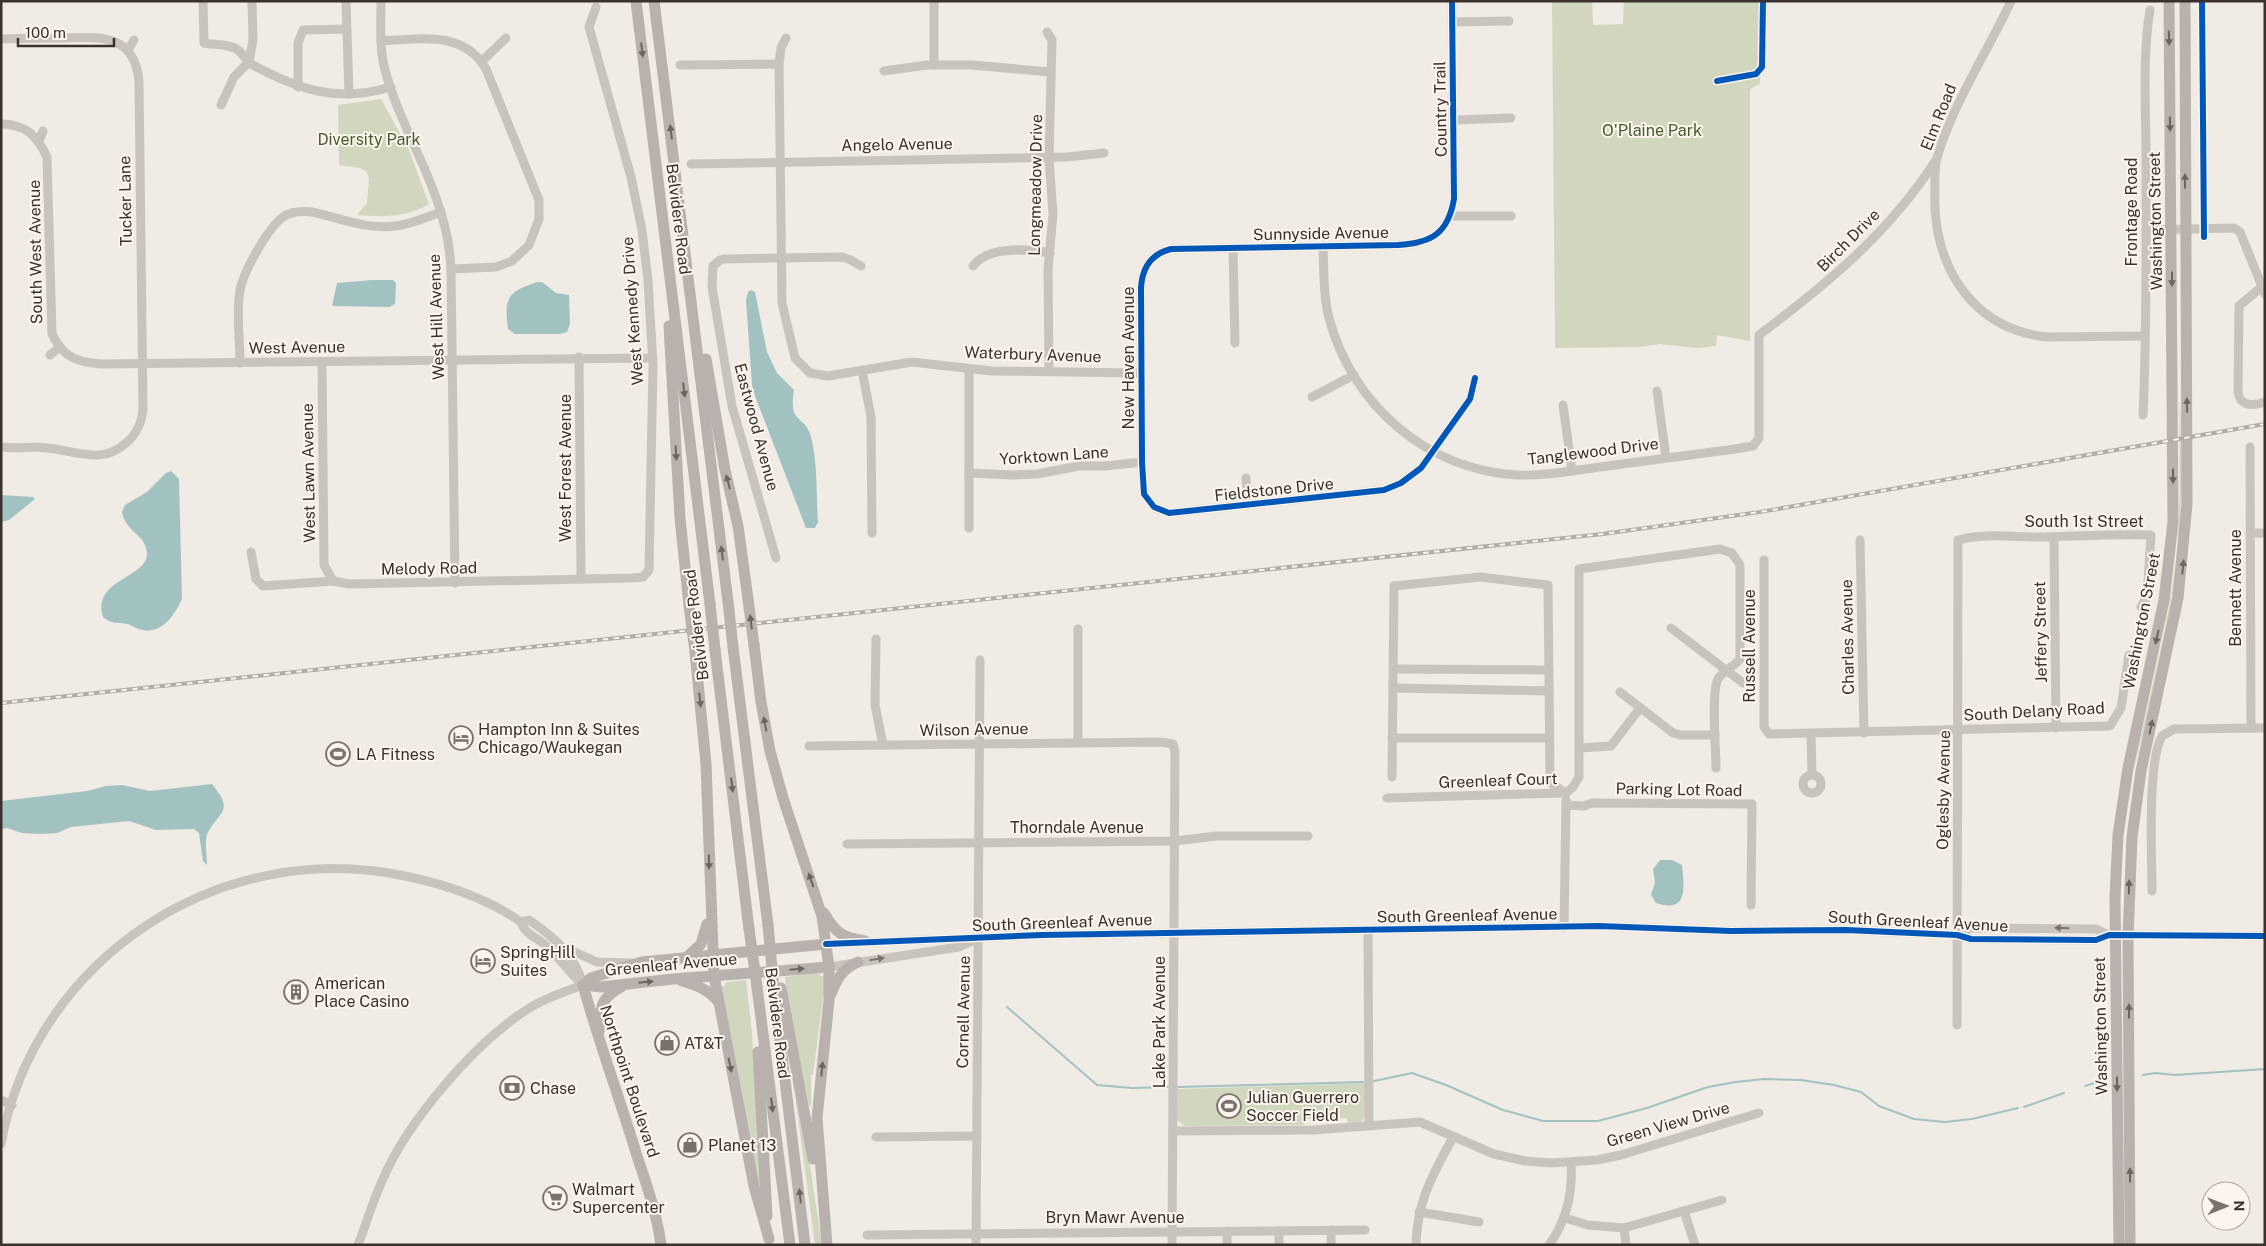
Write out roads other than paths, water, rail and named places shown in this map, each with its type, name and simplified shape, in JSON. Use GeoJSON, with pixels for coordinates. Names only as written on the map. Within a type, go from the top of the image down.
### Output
{"type":"FeatureCollection","features":[{"type":"Feature","properties":{"kind":"main road","name":"Belvidere Road"},"geometry":{"type":"LineString","coordinates":[[636,1],[756,988],[790,1245]]}},
{"type":"Feature","properties":{"kind":"main road","name":"Belvidere Road"},"geometry":{"type":"LineString","coordinates":[[654,1],[684,232],[733,647],[778,989],[805,1245]]}},
{"type":"Feature","properties":{"kind":"main road","name":"Washington Street"},"geometry":{"type":"LineString","coordinates":[[2119,1245],[2112,936],[2115,877],[2123,794],[2161,618],[2172,538],[2174,500],[2169,1]]}},
{"type":"Feature","properties":{"kind":"main road","name":"Washington Street"},"geometry":{"type":"LineString","coordinates":[[2130,1245],[2128,936],[2134,812],[2178,598],[2186,540],[2185,1]]}},
{"type":"Feature","properties":{"kind":"main road"},"geometry":{"type":"LineString","coordinates":[[662,212],[679,500],[704,738],[714,976],[717,1000],[754,1186],[769,1242]]}},
{"type":"Feature","properties":{"kind":"main road"},"geometry":{"type":"LineString","coordinates":[[684,232],[725,470],[738,526],[760,702],[770,751],[783,798],[819,905],[826,944],[829,967],[829,1000],[817,1118],[822,1205],[827,1245]]}},
{"type":"Feature","properties":{"kind":"main road"},"geometry":{"type":"LineString","coordinates":[[819,905],[836,931],[845,936],[865,941]]}},
{"type":"Feature","properties":{"kind":"main road"},"geometry":{"type":"LineString","coordinates":[[686,959],[701,944],[710,908]]}},
{"type":"Feature","properties":{"kind":"main road","name":"Greenleaf Avenue"},"geometry":{"type":"LineString","coordinates":[[583,985],[591,978],[642,962],[826,944]]}},
{"type":"Feature","properties":{"kind":"main road"},"geometry":{"type":"LineString","coordinates":[[829,1000],[838,978],[849,966],[858,962]]}},
{"type":"Feature","properties":{"kind":"main road","name":"Greenleaf Avenue"},"geometry":{"type":"LineString","coordinates":[[583,985],[601,988],[673,979],[829,967]]}},
{"type":"Feature","properties":{"kind":"main road"},"geometry":{"type":"LineString","coordinates":[[673,979],[696,985],[717,1000]]}},
{"type":"Feature","properties":{"kind":"main road"},"geometry":{"type":"LineString","coordinates":[[598,1038],[602,1004],[609,993],[625,984]]}},
{"type":"Feature","properties":{"kind":"main road","name":"Northpoint Boulevard"},"geometry":{"type":"LineString","coordinates":[[583,985],[598,1038],[615,1084],[654,1207],[661,1245]]}},
{"type":"Feature","properties":{"kind":"main road"},"geometry":{"type":"LineString","coordinates":[[756,988],[769,1242]]}},
{"type":"Feature","properties":{"kind":"main road"},"geometry":{"type":"LineString","coordinates":[[778,989],[822,1205]]}},
{"type":"Feature","properties":{"kind":"street"},"geometry":{"type":"LineString","coordinates":[[346,1],[349,94]]}},
{"type":"Feature","properties":{"kind":"street","name":"West Hill Avenue"},"geometry":{"type":"LineString","coordinates":[[381,1],[381,41],[386,70],[441,212],[452,269],[455,583]]}},
{"type":"Feature","properties":{"kind":"street"},"geometry":{"type":"LineString","coordinates":[[934,1],[934,65]]}},
{"type":"Feature","properties":{"kind":"street","name":"Country Trail"},"geometry":{"type":"LineString","coordinates":[[1450,216],[1454,199],[1452,1]]}},
{"type":"Feature","properties":{"kind":"street"},"geometry":{"type":"LineString","coordinates":[[1717,81],[1756,74],[1762,67],[1763,1]]}},
{"type":"Feature","properties":{"kind":"street","name":"Elm Road"},"geometry":{"type":"LineString","coordinates":[[2011,1],[1966,86],[1936,160],[1934,218],[1940,248],[1956,281],[1980,308],[2004,325],[2032,336],[2066,338],[2145,336]]}},
{"type":"Feature","properties":{"kind":"street"},"geometry":{"type":"LineString","coordinates":[[203,2],[204,43],[236,49],[249,62],[298,87],[327,94],[349,94],[370,92],[391,86]]}},
{"type":"Feature","properties":{"kind":"street"},"geometry":{"type":"LineString","coordinates":[[221,105],[234,77],[249,62],[253,40],[252,2]]}},
{"type":"Feature","properties":{"kind":"street","name":"West Kennedy Drive"},"geometry":{"type":"LineString","coordinates":[[596,7],[589,27],[621,138],[642,230],[648,280],[653,358],[650,565],[649,570],[643,577],[632,578]]}},
{"type":"Feature","properties":{"kind":"street","name":"Frontage Road"},"geometry":{"type":"LineString","coordinates":[[2143,415],[2147,26],[2150,10]]}},
{"type":"Feature","properties":{"kind":"street"},"geometry":{"type":"LineString","coordinates":[[1452,22],[1509,21]]}},
{"type":"Feature","properties":{"kind":"street"},"geometry":{"type":"LineString","coordinates":[[298,87],[298,43],[303,30],[347,29]]}},
{"type":"Feature","properties":{"kind":"street","name":"Longmeadow Drive"},"geometry":{"type":"LineString","coordinates":[[1047,32],[1052,40],[1049,158],[1053,214],[1050,253],[1049,370]]}},
{"type":"Feature","properties":{"kind":"street"},"geometry":{"type":"LineString","coordinates":[[1,39],[106,38],[124,48],[134,40]]}},
{"type":"Feature","properties":{"kind":"street"},"geometry":{"type":"LineString","coordinates":[[482,61],[506,38]]}},
{"type":"Feature","properties":{"kind":"street"},"geometry":{"type":"LineString","coordinates":[[786,38],[781,48],[779,64],[781,258],[842,258],[852,260],[860,266]]}},
{"type":"Feature","properties":{"kind":"street"},"geometry":{"type":"LineString","coordinates":[[381,41],[433,39],[452,41],[470,49],[482,61],[539,200],[539,219],[529,245],[512,261],[496,267],[452,269]]}},
{"type":"Feature","properties":{"kind":"street","name":"Tucker Lane"},"geometry":{"type":"LineString","coordinates":[[1,447],[48,448],[95,456],[118,451],[132,439],[142,418],[139,82],[135,63],[124,48]]}},
{"type":"Feature","properties":{"kind":"street"},"geometry":{"type":"LineString","coordinates":[[680,65],[779,64]]}},
{"type":"Feature","properties":{"kind":"street"},"geometry":{"type":"LineString","coordinates":[[884,71],[934,65],[972,64],[1050,72]]}},
{"type":"Feature","properties":{"kind":"street"},"geometry":{"type":"LineString","coordinates":[[1454,120],[1511,118]]}},
{"type":"Feature","properties":{"kind":"street","name":"South West Avenue"},"geometry":{"type":"LineString","coordinates":[[1,124],[19,125],[34,134],[47,157],[49,168],[50,313],[52,334],[60,347]]}},
{"type":"Feature","properties":{"kind":"street"},"geometry":{"type":"LineString","coordinates":[[39,141],[44,131]]}},
{"type":"Feature","properties":{"kind":"street","name":"Angelo Avenue"},"geometry":{"type":"LineString","coordinates":[[691,164],[780,161],[1049,158],[1104,153]]}},
{"type":"Feature","properties":{"kind":"street","name":"Birch Drive"},"geometry":{"type":"LineString","coordinates":[[1735,448],[1752,446],[1759,438],[1759,335],[1822,288],[1858,254],[1903,206],[1936,160]]}},
{"type":"Feature","properties":{"kind":"street"},"geometry":{"type":"LineString","coordinates":[[240,363],[239,302],[242,283],[273,225],[284,216],[303,211],[366,226],[390,227],[410,223],[441,212]]}},
{"type":"Feature","properties":{"kind":"street"},"geometry":{"type":"LineString","coordinates":[[1450,216],[1511,216]]}},
{"type":"Feature","properties":{"kind":"street","name":"Sunnyside Avenue"},"geometry":{"type":"LineString","coordinates":[[1181,248],[1416,244],[1434,237],[1450,216]]}},
{"type":"Feature","properties":{"kind":"street"},"geometry":{"type":"LineString","coordinates":[[2146,230],[2234,228],[2240,232],[2263,288],[2239,306],[2239,399],[2244,404],[2252,405],[2265,402]]}},
{"type":"Feature","properties":{"kind":"street","name":"Tanglewood Drive"},"geometry":{"type":"LineString","coordinates":[[1323,246],[1324,287],[1328,316],[1336,340],[1354,375],[1369,397],[1388,419],[1410,437],[1433,452],[1464,466],[1503,474],[1537,475],[1735,448]]}},
{"type":"Feature","properties":{"kind":"street","name":"New Haven Avenue"},"geometry":{"type":"LineString","coordinates":[[1142,462],[1141,288],[1143,272],[1154,256],[1164,251],[1181,248]]}},
{"type":"Feature","properties":{"kind":"street"},"geometry":{"type":"LineString","coordinates":[[1233,248],[1235,343]]}},
{"type":"Feature","properties":{"kind":"street"},"geometry":{"type":"LineString","coordinates":[[973,266],[979,258],[988,254],[1006,251],[1050,253]]}},
{"type":"Feature","properties":{"kind":"street","name":"Eastwood Avenue"},"geometry":{"type":"LineString","coordinates":[[776,558],[732,406],[712,273],[713,266],[720,260],[781,258]]}},
{"type":"Feature","properties":{"kind":"street","name":"Waterbury Avenue"},"geometry":{"type":"LineString","coordinates":[[781,258],[782,303],[790,345],[799,364],[810,373],[821,376],[912,362],[992,371],[1049,370],[1141,373]]}},
{"type":"Feature","properties":{"kind":"street"},"geometry":{"type":"LineString","coordinates":[[50,355],[60,347],[63,352],[74,359],[87,363],[142,364]]}},
{"type":"Feature","properties":{"kind":"street","name":"West Avenue"},"geometry":{"type":"LineString","coordinates":[[142,364],[579,357],[653,358]]}},
{"type":"Feature","properties":{"kind":"street","name":"West Forest Avenue"},"geometry":{"type":"LineString","coordinates":[[579,357],[581,578]]}},
{"type":"Feature","properties":{"kind":"street","name":"West Lawn Avenue"},"geometry":{"type":"LineString","coordinates":[[322,362],[324,565],[333,581]]}},
{"type":"Feature","properties":{"kind":"street"},"geometry":{"type":"LineString","coordinates":[[969,369],[970,528]]}},
{"type":"Feature","properties":{"kind":"street"},"geometry":{"type":"LineString","coordinates":[[862,370],[871,417],[872,533]]}},
{"type":"Feature","properties":{"kind":"street"},"geometry":{"type":"LineString","coordinates":[[1312,397],[1354,375]]}},
{"type":"Feature","properties":{"kind":"street","name":"Fieldstone Drive"},"geometry":{"type":"LineString","coordinates":[[1142,462],[1144,494],[1154,507],[1169,514],[1384,490],[1401,483],[1414,474],[1433,452],[1470,399],[1475,378]]}},
{"type":"Feature","properties":{"kind":"street"},"geometry":{"type":"LineString","coordinates":[[1657,391],[1666,458]]}},
{"type":"Feature","properties":{"kind":"street"},"geometry":{"type":"LineString","coordinates":[[1563,405],[1572,471]]}},
{"type":"Feature","properties":{"kind":"street","name":"Bennett Avenue"},"geometry":{"type":"LineString","coordinates":[[2250,447],[2251,728]]}},
{"type":"Feature","properties":{"kind":"street","name":"Yorktown Lane"},"geometry":{"type":"LineString","coordinates":[[969,473],[1037,474],[1079,466],[1105,466],[1142,462]]}},
{"type":"Feature","properties":{"kind":"street"},"geometry":{"type":"LineString","coordinates":[[1246,478],[1248,505]]}},
{"type":"Feature","properties":{"kind":"street"},"geometry":{"type":"LineString","coordinates":[[2250,533],[2265,533]]}},
{"type":"Feature","properties":{"kind":"street","name":"South 1st Street"},"geometry":{"type":"LineString","coordinates":[[1958,555],[1958,540],[1967,537],[2151,535],[2147,596],[2141,607]]}},
{"type":"Feature","properties":{"kind":"street","name":"Jeffery Street"},"geometry":{"type":"LineString","coordinates":[[2054,537],[2056,728]]}},
{"type":"Feature","properties":{"kind":"street","name":"Charles Avenue"},"geometry":{"type":"LineString","coordinates":[[1860,540],[1864,733]]}},
{"type":"Feature","properties":{"kind":"street"},"geometry":{"type":"LineString","coordinates":[[1392,777],[1394,586],[1480,577],[1548,584],[1552,784],[1566,793],[1573,787],[1579,777],[1579,569],[1720,549],[1732,553],[1740,565],[1740,659],[1735,666],[1725,669],[1716,682],[1716,768]]}},
{"type":"Feature","properties":{"kind":"street","name":"Melody Road"},"geometry":{"type":"LineString","coordinates":[[251,552],[256,578],[263,586],[333,581],[350,584],[455,583],[632,578]]}},
{"type":"Feature","properties":{"kind":"street","name":"Oglesby Avenue"},"geometry":{"type":"LineString","coordinates":[[1957,1025],[1958,555]]}},
{"type":"Feature","properties":{"kind":"street","name":"Russell Avenue"},"geometry":{"type":"LineString","coordinates":[[1764,560],[1764,727],[1766,732]]}},
{"type":"Feature","properties":{"kind":"street"},"geometry":{"type":"LineString","coordinates":[[1671,628],[1743,683]]}},
{"type":"Feature","properties":{"kind":"street"},"geometry":{"type":"LineString","coordinates":[[1078,629],[1078,744]]}},
{"type":"Feature","properties":{"kind":"street"},"geometry":{"type":"LineString","coordinates":[[876,639],[875,705],[883,745]]}},
{"type":"Feature","properties":{"kind":"street","name":"South Delany Road"},"geometry":{"type":"LineString","coordinates":[[1766,732],[1773,735],[2110,726],[2121,708],[2129,655]]}},
{"type":"Feature","properties":{"kind":"street","name":"Cornell Avenue"},"geometry":{"type":"LineString","coordinates":[[976,1245],[980,660]]}},
{"type":"Feature","properties":{"kind":"street"},"geometry":{"type":"LineString","coordinates":[[1393,669],[1549,670]]}},
{"type":"Feature","properties":{"kind":"street"},"geometry":{"type":"LineString","coordinates":[[1393,688],[1549,691]]}},
{"type":"Feature","properties":{"kind":"street"},"geometry":{"type":"LineString","coordinates":[[1620,692],[1673,732],[1680,735],[1715,735]]}},
{"type":"Feature","properties":{"kind":"street"},"geometry":{"type":"LineString","coordinates":[[1580,748],[1611,746],[1640,708]]}},
{"type":"Feature","properties":{"kind":"street"},"geometry":{"type":"LineString","coordinates":[[2152,891],[2154,772],[2159,742],[2168,731],[2174,729],[2265,728]]}},
{"type":"Feature","properties":{"kind":"street"},"geometry":{"type":"LineString","coordinates":[[1812,734],[1812,774]]}},
{"type":"Feature","properties":{"kind":"street"},"geometry":{"type":"LineString","coordinates":[[1392,738],[1550,738]]}},
{"type":"Feature","properties":{"kind":"street","name":"Wilson Avenue"},"geometry":{"type":"LineString","coordinates":[[809,746],[1140,742]]}},
{"type":"Feature","properties":{"kind":"street","name":"Lake Park Avenue"},"geometry":{"type":"LineString","coordinates":[[1140,742],[1170,743],[1175,747],[1172,1245]]}},
{"type":"Feature","properties":{"kind":"street","name":"Greenleaf Court"},"geometry":{"type":"LineString","coordinates":[[1387,798],[1566,793],[1564,927]]}},
{"type":"Feature","properties":{"kind":"street","name":"Parking Lot Road"},"geometry":{"type":"LineString","coordinates":[[1566,805],[1584,806],[1592,803],[1752,804],[1751,905]]}},
{"type":"Feature","properties":{"kind":"street","name":"Thorndale Avenue"},"geometry":{"type":"LineString","coordinates":[[847,844],[1175,841],[1216,836],[1308,836]]}},
{"type":"Feature","properties":{"kind":"street"},"geometry":{"type":"LineString","coordinates":[[1,1144],[20,1078],[40,1038],[85,977],[127,938],[175,908],[215,890],[258,876],[288,871],[321,869],[367,870],[406,876],[469,896],[520,922],[529,920],[571,952],[597,962],[642,962]]}},
{"type":"Feature","properties":{"kind":"street"},"geometry":{"type":"LineString","coordinates":[[520,922],[523,929],[552,950],[569,972],[583,985]]}},
{"type":"Feature","properties":{"kind":"street","name":"South Greenleaf Avenue"},"geometry":{"type":"LineString","coordinates":[[826,944],[1042,935],[1564,927],[1731,931],[1846,930],[1957,935],[1971,939],[2047,940],[2096,940],[2112,936],[2265,936]]}},
{"type":"Feature","properties":{"kind":"street"},"geometry":{"type":"LineString","coordinates":[[1368,930],[1369,1126]]}},
{"type":"Feature","properties":{"kind":"street","name":"South Greenleaf Avenue"},"geometry":{"type":"LineString","coordinates":[[829,967],[960,946],[979,938]]}},
{"type":"Feature","properties":{"kind":"street"},"geometry":{"type":"LineString","coordinates":[[558,941],[578,966],[583,985]]}},
{"type":"Feature","properties":{"kind":"street"},"geometry":{"type":"LineString","coordinates":[[358,1245],[382,1180],[415,1124],[453,1076],[500,1030],[527,1009],[549,997],[583,985]]}},
{"type":"Feature","properties":{"kind":"street"},"geometry":{"type":"LineString","coordinates":[[1,1100],[12,1105]]}},
{"type":"Feature","properties":{"kind":"street","name":"Green View Drive"},"geometry":{"type":"LineString","coordinates":[[1173,1131],[1313,1130],[1420,1122],[1438,1128],[1453,1137],[1494,1154],[1525,1161],[1571,1162],[1622,1155],[1759,1113]]}},
{"type":"Feature","properties":{"kind":"street"},"geometry":{"type":"LineString","coordinates":[[876,1137],[976,1136]]}},
{"type":"Feature","properties":{"kind":"street"},"geometry":{"type":"LineString","coordinates":[[1416,1245],[1418,1212],[1428,1184],[1453,1137]]}},
{"type":"Feature","properties":{"kind":"street"},"geometry":{"type":"LineString","coordinates":[[1549,1245],[1565,1218],[1572,1186],[1571,1162]]}},
{"type":"Feature","properties":{"kind":"street"},"geometry":{"type":"LineString","coordinates":[[1565,1218],[1588,1225],[1624,1228],[1722,1200]]}},
{"type":"Feature","properties":{"kind":"street"},"geometry":{"type":"LineString","coordinates":[[1684,1211],[1695,1245]]}},
{"type":"Feature","properties":{"kind":"street"},"geometry":{"type":"LineString","coordinates":[[1418,1212],[1479,1222]]}},
{"type":"Feature","properties":{"kind":"street"},"geometry":{"type":"LineString","coordinates":[[1624,1228],[1626,1245]]}},
{"type":"Feature","properties":{"kind":"street"},"geometry":{"type":"LineString","coordinates":[[1331,1230],[1331,1245]]}},
{"type":"Feature","properties":{"kind":"street","name":"Bryn Mawr Avenue"},"geometry":{"type":"LineString","coordinates":[[867,1235],[1365,1230]]}},
{"type":"Feature","properties":{"kind":"street"},"geometry":{"type":"LineString","coordinates":[[1227,1231],[1227,1245]]}},
{"type":"Feature","properties":{"kind":"street"},"geometry":{"type":"LineString","coordinates":[[1279,1231],[1279,1245]]}},
{"type":"Feature","properties":{"kind":"water"},"geometry":{"type":"Polygon","coordinates":[[[393,280],[396,283],[395,304],[389,307],[332,306],[337,283],[393,280]]]}},
{"type":"Feature","properties":{"kind":"water"},"geometry":{"type":"Polygon","coordinates":[[[542,282],[556,293],[569,295],[570,324],[567,332],[560,334],[515,334],[508,329],[507,310],[510,298],[519,289],[542,282]]]}},
{"type":"Feature","properties":{"kind":"water"},"geometry":{"type":"Polygon","coordinates":[[[751,290],[755,292],[767,352],[777,373],[794,390],[793,409],[811,437],[815,458],[818,522],[815,528],[806,528],[752,385],[746,300],[748,292],[751,290]]]}},
{"type":"Feature","properties":{"kind":"water"},"geometry":{"type":"Polygon","coordinates":[[[171,471],[179,479],[182,599],[176,611],[167,622],[156,629],[142,630],[128,624],[115,623],[103,617],[101,604],[105,594],[139,568],[145,561],[147,553],[143,542],[127,525],[122,512],[125,505],[147,492],[166,473],[171,471]]]}},
{"type":"Feature","properties":{"kind":"water"},"geometry":{"type":"Polygon","coordinates":[[[1,495],[33,497],[35,499],[9,520],[1,522],[1,495]]]}},
{"type":"Feature","properties":{"kind":"water"},"geometry":{"type":"Polygon","coordinates":[[[212,784],[219,793],[224,805],[221,814],[207,835],[207,865],[203,861],[199,833],[194,829],[156,830],[129,821],[71,827],[57,833],[22,833],[7,828],[1,829],[1,801],[87,791],[106,786],[122,785],[150,791],[212,784]]]}},
{"type":"Feature","properties":{"kind":"water"},"geometry":{"type":"Polygon","coordinates":[[[1660,860],[1672,860],[1682,865],[1682,896],[1674,905],[1656,903],[1651,895],[1655,882],[1653,869],[1660,860]]]}},
{"type":"Feature","properties":{"kind":"waterway"},"geometry":{"type":"LineString","coordinates":[[1007,1007],[1097,1085],[1132,1088],[1168,1087]]}},
{"type":"Feature","properties":{"kind":"waterway"},"geometry":{"type":"LineString","coordinates":[[2143,1075],[2155,1073],[2175,1075],[2265,1069]]}},
{"type":"Feature","properties":{"kind":"waterway"},"geometry":{"type":"LineString","coordinates":[[1374,1081],[1412,1073],[1446,1085],[1503,1110],[1543,1121],[1598,1121],[1647,1108],[1708,1087],[1764,1079],[1801,1080],[1834,1085],[1861,1092],[1879,1106],[1914,1119],[1945,1122],[1972,1119],[2018,1108]]}},
{"type":"Feature","properties":{"kind":"waterway"},"geometry":{"type":"LineString","coordinates":[[2085,1086],[2104,1080]]}},
{"type":"Feature","properties":{"kind":"waterway"},"geometry":{"type":"LineString","coordinates":[[1178,1087],[1363,1082]]}},
{"type":"Feature","properties":{"kind":"waterway"},"geometry":{"type":"LineString","coordinates":[[2024,1107],[2064,1093]]}},
{"type":"Feature","properties":{"kind":"railway"},"geometry":{"type":"LineString","coordinates":[[1,703],[1603,534],[1760,512],[2265,424]]}},
{"type":"Feature","properties":{"kind":"place","name":"Hampton Inn & Suites Chicago/Waukegan"},"geometry":{"type":"Point","coordinates":[461,738]}},
{"type":"Feature","properties":{"kind":"place","name":"LA Fitness"},"geometry":{"type":"Point","coordinates":[338,754]}},
{"type":"Feature","properties":{"kind":"place","name":"SpringHill Suites"},"geometry":{"type":"Point","coordinates":[483,961]}},
{"type":"Feature","properties":{"kind":"place","name":"American Place Casino"},"geometry":{"type":"Point","coordinates":[296,992]}},
{"type":"Feature","properties":{"kind":"place","name":"AT&T"},"geometry":{"type":"Point","coordinates":[667,1043]}},
{"type":"Feature","properties":{"kind":"place","name":"Chase"},"geometry":{"type":"Point","coordinates":[512,1088]}},
{"type":"Feature","properties":{"kind":"place","name":"Julian Guerrero Soccer Field"},"geometry":{"type":"Point","coordinates":[1229,1106]}},
{"type":"Feature","properties":{"kind":"place","name":"Planet 13"},"geometry":{"type":"Point","coordinates":[690,1145]}},
{"type":"Feature","properties":{"kind":"place","name":"Walmart Supercenter"},"geometry":{"type":"Point","coordinates":[555,1198]}},
{"type":"Feature","properties":{"kind":"park label","name":"O'Plaine Park"},"geometry":{"type":"Point","coordinates":[1652,130]}},
{"type":"Feature","properties":{"kind":"park label","name":"Diversity Park"},"geometry":{"type":"Point","coordinates":[369,139]}}]}
